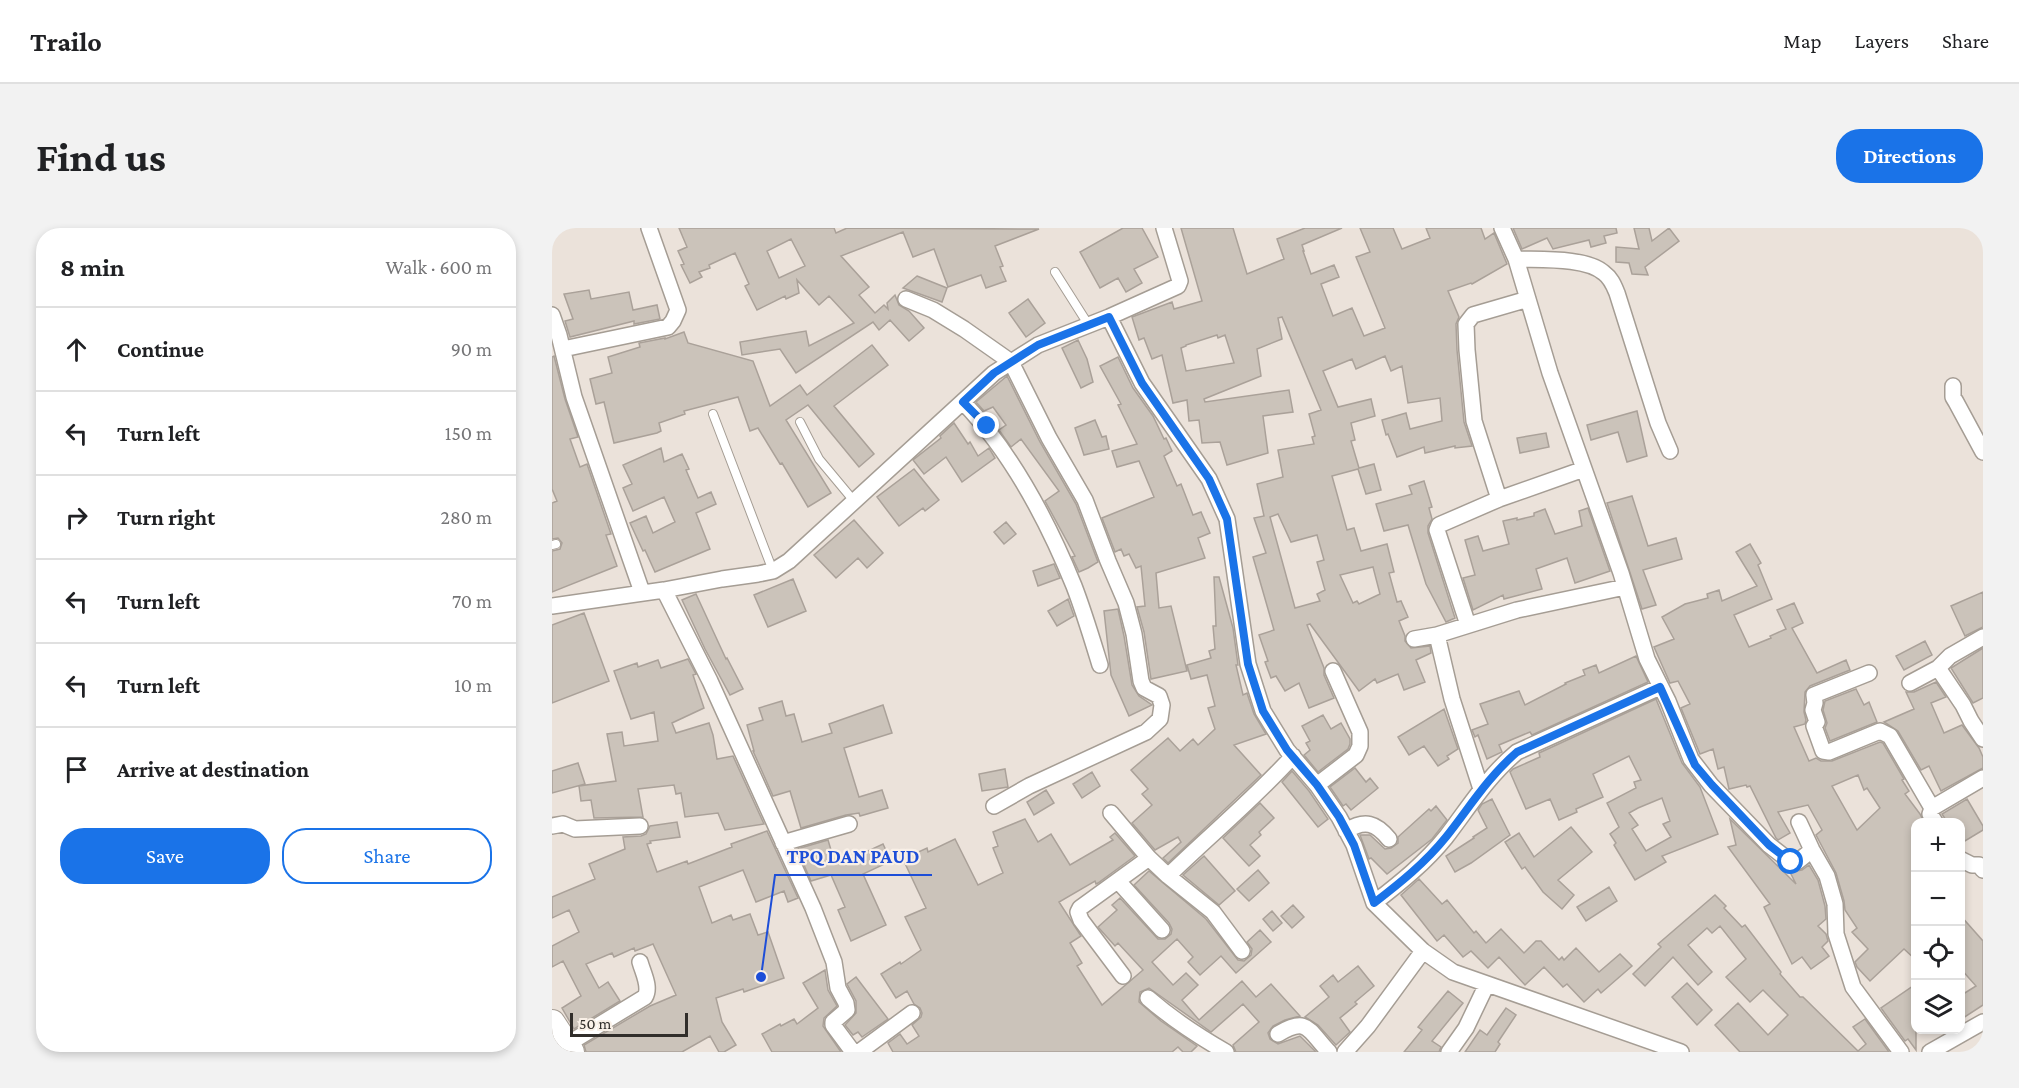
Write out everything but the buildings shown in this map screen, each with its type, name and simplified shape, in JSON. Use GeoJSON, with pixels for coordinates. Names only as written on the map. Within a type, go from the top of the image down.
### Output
{"type":"FeatureCollection","features":[{"type":"Feature","properties":{"kind":"highway"},"geometry":{"type":"LineString","coordinates":[[552,1023],[569,1048]]}},
{"type":"Feature","properties":{"kind":"street"},"geometry":{"type":"LineString","coordinates":[[642,592],[574,397],[557,331],[616,336],[668,327],[676,317],[649,228]]}},
{"type":"Feature","properties":{"kind":"street"},"geometry":{"type":"LineString","coordinates":[[1502,228],[1516,259],[1550,373],[1625,587],[1647,659],[1691,759],[1712,785],[1769,845],[1791,862],[1797,862],[1812,850]]}},
{"type":"Feature","properties":{"kind":"street"},"geometry":{"type":"LineString","coordinates":[[552,606],[773,571],[789,561],[994,373],[1038,345],[1178,286],[1180,281],[1167,229]]}},
{"type":"Feature","properties":{"kind":"street"},"geometry":{"type":"LineString","coordinates":[[1516,259],[1586,264],[1599,269],[1608,277],[1617,293],[1658,423],[1670,451]]}},
{"type":"Feature","properties":{"kind":"street"},"geometry":{"type":"LineString","coordinates":[[906,299],[933,310],[964,328],[1011,362],[1050,438],[1086,500],[1126,603],[1134,634],[1141,681],[1144,688],[1159,696],[1162,705],[1160,718],[1146,732],[1029,786],[994,807]]}},
{"type":"Feature","properties":{"kind":"street"},"geometry":{"type":"LineString","coordinates":[[1498,499],[1474,421],[1466,324],[1473,315],[1528,299]]}},
{"type":"Feature","properties":{"kind":"street"},"geometry":{"type":"LineString","coordinates":[[1109,317],[1142,383],[1209,479],[1220,500],[1227,519],[1248,664],[1263,711],[1293,756],[1317,785],[1346,831],[1354,845],[1374,903],[1423,951],[1453,972],[1681,1052]]}},
{"type":"Feature","properties":{"kind":"street"},"geometry":{"type":"LineString","coordinates":[[1953,386],[1953,397],[1983,452]]}},
{"type":"Feature","properties":{"kind":"street"},"geometry":{"type":"LineString","coordinates":[[963,402],[994,437],[1049,531],[1074,586],[1100,665]]}},
{"type":"Feature","properties":{"kind":"street"},"geometry":{"type":"LineString","coordinates":[[1468,625],[1437,530],[1439,525],[1498,499],[1584,469]]}},
{"type":"Feature","properties":{"kind":"street"},"geometry":{"type":"LineString","coordinates":[[1414,639],[1437,636],[1517,610],[1625,587]]}},
{"type":"Feature","properties":{"kind":"street"},"geometry":{"type":"LineString","coordinates":[[664,590],[710,681],[813,908],[834,962],[838,988],[846,1003],[847,1010],[833,1022],[833,1025],[853,1052]]}},
{"type":"Feature","properties":{"kind":"street"},"geometry":{"type":"LineString","coordinates":[[1437,636],[1452,699],[1481,789]]}},
{"type":"Feature","properties":{"kind":"street"},"geometry":{"type":"LineString","coordinates":[[1910,683],[1938,668],[1950,656],[1983,637]]}},
{"type":"Feature","properties":{"kind":"street"},"geometry":{"type":"LineString","coordinates":[[1938,668],[1963,705],[1977,718],[1983,739]]}},
{"type":"Feature","properties":{"kind":"street"},"geometry":{"type":"LineString","coordinates":[[1317,785],[1356,755],[1360,746],[1360,732],[1333,671]]}},
{"type":"Feature","properties":{"kind":"street"},"geometry":{"type":"LineString","coordinates":[[1869,673],[1814,696],[1813,709],[1817,722],[1814,726],[1823,751],[1829,752],[1880,731],[1885,732],[1890,736],[1934,815],[1983,778]]}},
{"type":"Feature","properties":{"kind":"street"},"geometry":{"type":"LineString","coordinates":[[1374,903],[1411,874],[1445,838],[1481,789],[1517,752],[1660,687]]}},
{"type":"Feature","properties":{"kind":"street"},"geometry":{"type":"LineString","coordinates":[[1168,876],[1194,849],[1280,771],[1293,756]]}},
{"type":"Feature","properties":{"kind":"street"},"geometry":{"type":"LineString","coordinates":[[1111,813],[1149,858],[1213,912],[1242,951]]}},
{"type":"Feature","properties":{"kind":"street"},"geometry":{"type":"LineString","coordinates":[[1799,822],[1827,876],[1835,904],[1836,934],[1853,987],[1901,1052]]}},
{"type":"Feature","properties":{"kind":"street"},"geometry":{"type":"LineString","coordinates":[[552,826],[563,824],[575,829],[640,826]]}},
{"type":"Feature","properties":{"kind":"street"},"geometry":{"type":"LineString","coordinates":[[783,843],[849,824]]}},
{"type":"Feature","properties":{"kind":"street"},"geometry":{"type":"LineString","coordinates":[[1346,831],[1355,825],[1375,826],[1389,839]]}},
{"type":"Feature","properties":{"kind":"street"},"geometry":{"type":"LineString","coordinates":[[1123,976],[1081,920],[1078,912],[1149,858]]}},
{"type":"Feature","properties":{"kind":"street"},"geometry":{"type":"LineString","coordinates":[[1965,862],[1979,865],[1983,870]]}},
{"type":"Feature","properties":{"kind":"street"},"geometry":{"type":"LineString","coordinates":[[1118,881],[1162,930]]}},
{"type":"Feature","properties":{"kind":"street"},"geometry":{"type":"LineString","coordinates":[[1345,1052],[1423,951]]}},
{"type":"Feature","properties":{"kind":"street"},"geometry":{"type":"LineString","coordinates":[[569,1048],[645,998],[648,987],[640,962]]}},
{"type":"Feature","properties":{"kind":"street"},"geometry":{"type":"LineString","coordinates":[[1449,1052],[1488,984]]}},
{"type":"Feature","properties":{"kind":"street"},"geometry":{"type":"LineString","coordinates":[[1148,998],[1165,1014],[1226,1052]]}},
{"type":"Feature","properties":{"kind":"street"},"geometry":{"type":"LineString","coordinates":[[859,1052],[879,1046],[912,1013]]}},
{"type":"Feature","properties":{"kind":"street"},"geometry":{"type":"LineString","coordinates":[[1930,1052],[1983,1022]]}},
{"type":"Feature","properties":{"kind":"street"},"geometry":{"type":"LineString","coordinates":[[1278,1034],[1297,1024],[1303,1025],[1329,1052]]}},
{"type":"Feature","properties":{"kind":"lane"},"geometry":{"type":"LineString","coordinates":[[1055,272],[1088,324]]}},
{"type":"Feature","properties":{"kind":"lane"},"geometry":{"type":"LineString","coordinates":[[713,414],[773,571]]}},
{"type":"Feature","properties":{"kind":"lane"},"geometry":{"type":"LineString","coordinates":[[800,422],[819,459],[854,501]]}},
{"type":"Feature","properties":{"kind":"place","name":"TPQ DAN PAUD"},"geometry":{"type":"Point","coordinates":[761,977]}},
{"type":"Feature","properties":{"kind":"route"},"geometry":{"type":"LineString","coordinates":[[987,426],[963,402],[994,373],[1038,345],[1109,317],[1142,383],[1209,479],[1220,500],[1227,519],[1248,664],[1263,711],[1287,750],[1317,785],[1339,817],[1354,845],[1374,903],[1411,874],[1445,838],[1481,789],[1517,752],[1660,687],[1695,765],[1769,845],[1791,862]]}}]}
